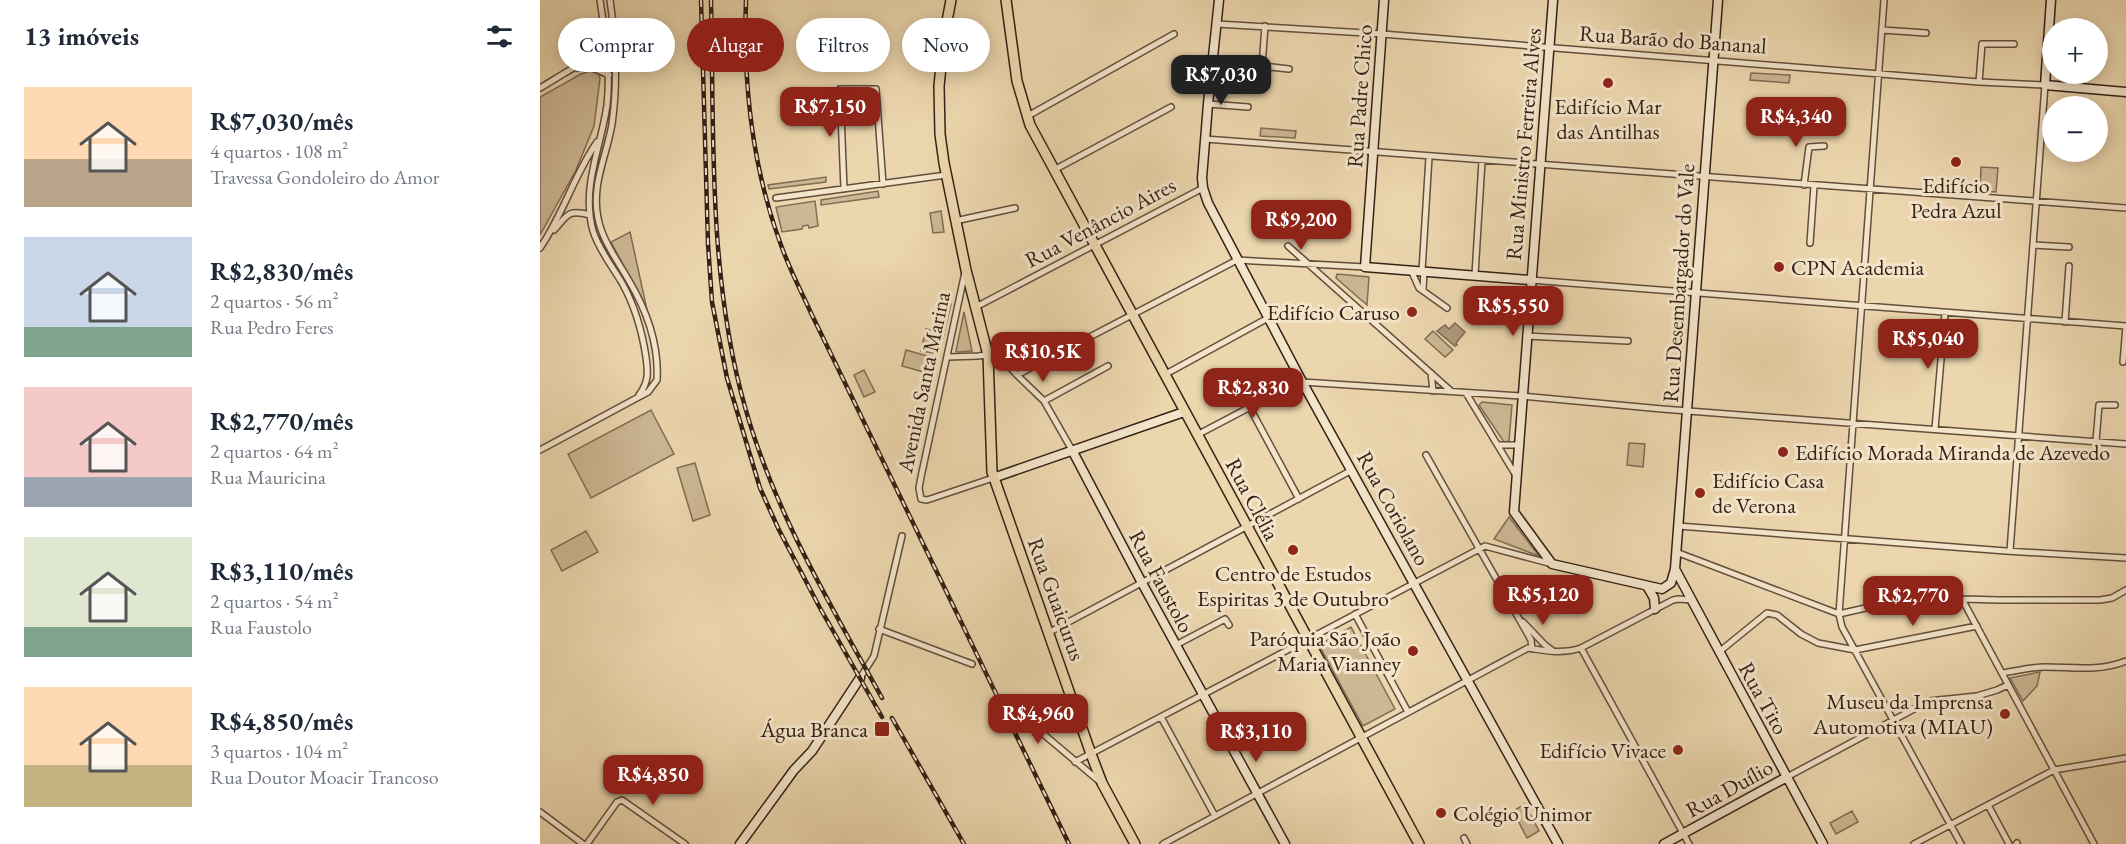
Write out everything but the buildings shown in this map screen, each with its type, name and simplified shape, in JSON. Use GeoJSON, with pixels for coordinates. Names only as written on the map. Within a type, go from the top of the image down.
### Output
{"type":"FeatureCollection","features":[{"type":"Feature","properties":{"kind":"main road","name":"Rua Guaicurus"},"geometry":{"type":"LineString","coordinates":[[951,0],[944,37],[939,86],[940,134],[955,221],[974,308],[988,355],[993,478],[1102,783],[1135,844]]}},
{"type":"Feature","properties":{"kind":"main road","name":"Rua Clélia"},"geometry":{"type":"LineString","coordinates":[[1006,0],[1017,81],[1026,117],[1419,844]]}},
{"type":"Feature","properties":{"kind":"street"},"geometry":{"type":"LineString","coordinates":[[600,0],[603,18]]}},
{"type":"Feature","properties":{"kind":"street"},"geometry":{"type":"LineString","coordinates":[[610,0],[612,18]]}},
{"type":"Feature","properties":{"kind":"street","name":"Rua Venâncio Aires"},"geometry":{"type":"LineString","coordinates":[[974,308],[1203,188],[1205,139],[1219,0]]}},
{"type":"Feature","properties":{"kind":"street","name":"Rua Padre Chico"},"geometry":{"type":"LineString","coordinates":[[1365,267],[1384,0]]}},
{"type":"Feature","properties":{"kind":"street","name":"Rua Ministro Ferreira Alves"},"geometry":{"type":"LineString","coordinates":[[1552,564],[1516,517],[1513,507],[1553,0]]}},
{"type":"Feature","properties":{"kind":"street","name":"Rua Desembargador do Vale"},"geometry":{"type":"LineString","coordinates":[[1675,569],[1718,0]]}},
{"type":"Feature","properties":{"kind":"street"},"geometry":{"type":"LineString","coordinates":[[1884,0],[1839,614],[1842,627],[1961,844]]}},
{"type":"Feature","properties":{"kind":"street"},"geometry":{"type":"LineString","coordinates":[[2010,551],[2051,0]]}},
{"type":"Feature","properties":{"kind":"street","name":"Rua Barão do Bananal"},"geometry":{"type":"LineString","coordinates":[[1217,24],[1382,34],[2126,92]]}},
{"type":"Feature","properties":{"kind":"street"},"geometry":{"type":"LineString","coordinates":[[1265,26],[1262,66],[1289,69]]}},
{"type":"Feature","properties":{"kind":"street"},"geometry":{"type":"LineString","coordinates":[[1882,30],[1926,33]]}},
{"type":"Feature","properties":{"kind":"street"},"geometry":{"type":"LineString","coordinates":[[1026,117],[1174,34]]}},
{"type":"Feature","properties":{"kind":"street"},"geometry":{"type":"LineString","coordinates":[[1979,82],[1982,44],[2014,44]]}},
{"type":"Feature","properties":{"kind":"street"},"geometry":{"type":"LineString","coordinates":[[540,87],[568,72]]}},
{"type":"Feature","properties":{"kind":"street"},"geometry":{"type":"LineString","coordinates":[[602,72],[609,75]]}},
{"type":"Feature","properties":{"kind":"street"},"geometry":{"type":"LineString","coordinates":[[609,72],[607,104],[588,198],[590,215],[599,246],[622,284],[637,317],[644,343],[648,378],[647,384],[638,396]]}},
{"type":"Feature","properties":{"kind":"street"},"geometry":{"type":"LineString","coordinates":[[540,450],[650,390],[657,380],[652,331],[637,296],[601,232],[596,202],[598,182],[612,124],[616,72]]}},
{"type":"Feature","properties":{"kind":"street"},"geometry":{"type":"LineString","coordinates":[[844,189],[839,90],[876,89],[883,184]]}},
{"type":"Feature","properties":{"kind":"street"},"geometry":{"type":"LineString","coordinates":[[1208,104],[1248,107]]}},
{"type":"Feature","properties":{"kind":"street"},"geometry":{"type":"LineString","coordinates":[[1054,170],[1172,107]]}},
{"type":"Feature","properties":{"kind":"street"},"geometry":{"type":"LineString","coordinates":[[540,248],[550,233],[587,156],[600,137]]}},
{"type":"Feature","properties":{"kind":"street"},"geometry":{"type":"LineString","coordinates":[[1205,139],[2126,208]]}},
{"type":"Feature","properties":{"kind":"street"},"geometry":{"type":"LineString","coordinates":[[1804,185],[1809,147],[1824,146]]}},
{"type":"Feature","properties":{"kind":"street"},"geometry":{"type":"LineString","coordinates":[[1423,290],[1429,157]]}},
{"type":"Feature","properties":{"kind":"street"},"geometry":{"type":"LineString","coordinates":[[1475,275],[1482,161]]}},
{"type":"Feature","properties":{"kind":"street"},"geometry":{"type":"LineString","coordinates":[[776,198],[946,175]]}},
{"type":"Feature","properties":{"kind":"street"},"geometry":{"type":"LineString","coordinates":[[1810,243],[1814,186]]}},
{"type":"Feature","properties":{"kind":"street","name":"Rua Coriolano"},"geometry":{"type":"LineString","coordinates":[[1203,188],[1236,260],[1557,844]]}},
{"type":"Feature","properties":{"kind":"street"},"geometry":{"type":"LineString","coordinates":[[955,221],[1015,208]]}},
{"type":"Feature","properties":{"kind":"street"},"geometry":{"type":"LineString","coordinates":[[550,233],[570,213],[590,215]]}},
{"type":"Feature","properties":{"kind":"street"},"geometry":{"type":"LineString","coordinates":[[2033,245],[2069,248]]}},
{"type":"Feature","properties":{"kind":"street"},"geometry":{"type":"LineString","coordinates":[[1288,246],[1452,392]]}},
{"type":"Feature","properties":{"kind":"street"},"geometry":{"type":"LineString","coordinates":[[1017,375],[1236,260],[1411,270],[2126,326],[2123,362]]}},
{"type":"Feature","properties":{"kind":"street"},"geometry":{"type":"LineString","coordinates":[[1320,264],[1323,278]]}},
{"type":"Feature","properties":{"kind":"street"},"geometry":{"type":"LineString","coordinates":[[2065,322],[2069,266]]}},
{"type":"Feature","properties":{"kind":"street","name":"Avenida Santa Marina"},"geometry":{"type":"LineString","coordinates":[[966,270],[919,488],[921,500],[924,501],[993,478]]}},
{"type":"Feature","properties":{"kind":"street"},"geometry":{"type":"LineString","coordinates":[[1411,270],[1416,284],[1448,308]]}},
{"type":"Feature","properties":{"kind":"street"},"geometry":{"type":"LineString","coordinates":[[1935,429],[1945,313]]}},
{"type":"Feature","properties":{"kind":"street"},"geometry":{"type":"LineString","coordinates":[[1164,375],[1268,318]]}},
{"type":"Feature","properties":{"kind":"street"},"geometry":{"type":"LineString","coordinates":[[1526,336],[1628,341]]}},
{"type":"Feature","properties":{"kind":"street","name":"Rua Faustolo"},"geometry":{"type":"LineString","coordinates":[[988,355],[998,354],[1044,401],[1285,844]]}},
{"type":"Feature","properties":{"kind":"street"},"geometry":{"type":"LineString","coordinates":[[948,357],[988,355]]}},
{"type":"Feature","properties":{"kind":"street"},"geometry":{"type":"LineString","coordinates":[[1044,401],[1108,366]]}},
{"type":"Feature","properties":{"kind":"street"},"geometry":{"type":"LineString","coordinates":[[1431,373],[1433,391]]}},
{"type":"Feature","properties":{"kind":"street"},"geometry":{"type":"LineString","coordinates":[[1197,435],[1296,383],[1302,382],[1521,396],[1686,411],[2126,444]]}},
{"type":"Feature","properties":{"kind":"street"},"geometry":{"type":"LineString","coordinates":[[1466,393],[1515,474]]}},
{"type":"Feature","properties":{"kind":"street"},"geometry":{"type":"LineString","coordinates":[[2096,441],[2099,405],[2115,405]]}},
{"type":"Feature","properties":{"kind":"street"},"geometry":{"type":"LineString","coordinates":[[1250,408],[1299,499]]}},
{"type":"Feature","properties":{"kind":"street"},"geometry":{"type":"LineString","coordinates":[[993,478],[1184,412]]}},
{"type":"Feature","properties":{"kind":"street"},"geometry":{"type":"LineString","coordinates":[[1497,445],[1517,445]]}},
{"type":"Feature","properties":{"kind":"street"},"geometry":{"type":"LineString","coordinates":[[1426,455],[1531,640],[1532,649]]}},
{"type":"Feature","properties":{"kind":"street"},"geometry":{"type":"LineString","coordinates":[[1048,633],[1352,470]]}},
{"type":"Feature","properties":{"kind":"street"},"geometry":{"type":"LineString","coordinates":[[1678,526],[2126,558]]}},
{"type":"Feature","properties":{"kind":"street"},"geometry":{"type":"LineString","coordinates":[[740,844],[794,770],[812,751],[874,656],[902,536]]}},
{"type":"Feature","properties":{"kind":"street"},"geometry":{"type":"LineString","coordinates":[[1075,762],[1485,546],[1552,564],[1662,588],[1668,586],[1675,569]]}},
{"type":"Feature","properties":{"kind":"street"},"geometry":{"type":"LineString","coordinates":[[1676,552],[1839,614],[1927,594],[1948,595],[1962,599],[2100,600],[2112,598],[2126,590]]}},
{"type":"Feature","properties":{"kind":"street","name":"Rua Tito"},"geometry":{"type":"LineString","coordinates":[[1675,569],[1823,844]]}},
{"type":"Feature","properties":{"kind":"street"},"geometry":{"type":"LineString","coordinates":[[1647,586],[1654,598],[1655,609]]}},
{"type":"Feature","properties":{"kind":"street"},"geometry":{"type":"LineString","coordinates":[[1163,844],[1527,648],[1554,652],[1572,651],[1655,609],[1679,599],[1692,600]]}},
{"type":"Feature","properties":{"kind":"street"},"geometry":{"type":"LineString","coordinates":[[1962,599],[2094,844]]}},
{"type":"Feature","properties":{"kind":"street"},"geometry":{"type":"LineString","coordinates":[[1719,652],[1761,616],[1772,613],[1783,618],[1801,634],[1818,643],[1855,650],[1977,626]]}},
{"type":"Feature","properties":{"kind":"street"},"geometry":{"type":"LineString","coordinates":[[1355,614],[1408,712]]}},
{"type":"Feature","properties":{"kind":"street"},"geometry":{"type":"LineString","coordinates":[[1176,645],[1224,619],[1229,625]]}},
{"type":"Feature","properties":{"kind":"street"},"geometry":{"type":"LineString","coordinates":[[1519,619],[1554,652]]}},
{"type":"Feature","properties":{"kind":"street"},"geometry":{"type":"LineString","coordinates":[[879,629],[972,664]]}},
{"type":"Feature","properties":{"kind":"street"},"geometry":{"type":"LineString","coordinates":[[1581,648],[1689,844]]}},
{"type":"Feature","properties":{"kind":"street"},"geometry":{"type":"LineString","coordinates":[[2002,673],[2044,667],[2090,669],[2126,661]]}},
{"type":"Feature","properties":{"kind":"street","name":"Rua Duílio"},"geometry":{"type":"LineString","coordinates":[[1664,844],[1933,699],[1977,696],[2008,685]]}},
{"type":"Feature","properties":{"kind":"street"},"geometry":{"type":"LineString","coordinates":[[1016,711],[1102,783]]}},
{"type":"Feature","properties":{"kind":"street"},"geometry":{"type":"LineString","coordinates":[[1161,717],[1215,816]]}},
{"type":"Feature","properties":{"kind":"street"},"geometry":{"type":"LineString","coordinates":[[1914,844],[2054,770],[2126,758]]}},
{"type":"Feature","properties":{"kind":"street"},"geometry":{"type":"LineString","coordinates":[[540,812],[585,844],[617,802],[624,800],[686,844]]}},
{"type":"Feature","properties":{"kind":"street"},"geometry":{"type":"LineString","coordinates":[[1988,805],[2010,844]]}},
{"type":"Feature","properties":{"kind":"shaded area"},"geometry":{"type":"Polygon","coordinates":[[[594,72],[598,73],[600,78],[594,126],[576,170],[540,235],[540,97],[581,74],[594,72]]]}},
{"type":"Feature","properties":{"kind":"shaded area"},"geometry":{"type":"Polygon","coordinates":[[[1751,73],[1790,75],[1789,83],[1750,80],[1751,73]]]}},
{"type":"Feature","properties":{"kind":"shaded area"},"geometry":{"type":"Polygon","coordinates":[[[1261,128],[1296,131],[1295,138],[1260,136],[1261,128]]]}},
{"type":"Feature","properties":{"kind":"shaded area"},"geometry":{"type":"Polygon","coordinates":[[[1981,167],[1998,168],[1996,192],[1980,191],[1981,167]]]}},
{"type":"Feature","properties":{"kind":"shaded area"},"geometry":{"type":"Polygon","coordinates":[[[826,177],[826,182],[769,189],[768,185],[826,177]]]}},
{"type":"Feature","properties":{"kind":"shaded area"},"geometry":{"type":"Polygon","coordinates":[[[878,191],[879,197],[821,205],[821,200],[878,191]]]}},
{"type":"Feature","properties":{"kind":"shaded area"},"geometry":{"type":"Polygon","coordinates":[[[815,201],[818,226],[809,228],[808,225],[803,226],[802,229],[782,232],[776,207],[815,201]]]}},
{"type":"Feature","properties":{"kind":"shaded area"},"geometry":{"type":"Polygon","coordinates":[[[941,211],[944,232],[933,233],[930,213],[941,211]]]}},
{"type":"Feature","properties":{"kind":"shaded area"},"geometry":{"type":"Polygon","coordinates":[[[630,232],[647,310],[611,242],[630,232]]]}},
{"type":"Feature","properties":{"kind":"shaded area"},"geometry":{"type":"Polygon","coordinates":[[[1337,274],[1369,277],[1367,305],[1336,278],[1337,274]]]}},
{"type":"Feature","properties":{"kind":"shaded area"},"geometry":{"type":"Polygon","coordinates":[[[945,302],[951,304],[943,338],[937,337],[933,353],[921,351],[926,329],[938,332],[945,302]]]}},
{"type":"Feature","properties":{"kind":"shaded area"},"geometry":{"type":"Polygon","coordinates":[[[964,312],[972,351],[957,352],[956,351],[964,312]]]}},
{"type":"Feature","properties":{"kind":"shaded area"},"geometry":{"type":"Polygon","coordinates":[[[1455,323],[1465,332],[1455,346],[1437,331],[1445,325],[1449,329],[1455,323]]]}},
{"type":"Feature","properties":{"kind":"shaded area"},"geometry":{"type":"Polygon","coordinates":[[[1433,331],[1453,350],[1445,357],[1425,339],[1433,331]]]}},
{"type":"Feature","properties":{"kind":"shaded area"},"geometry":{"type":"Polygon","coordinates":[[[906,350],[931,357],[927,373],[902,366],[906,350]]]}},
{"type":"Feature","properties":{"kind":"shaded area"},"geometry":{"type":"Polygon","coordinates":[[[864,370],[875,392],[864,397],[854,375],[864,370]]]}},
{"type":"Feature","properties":{"kind":"shaded area"},"geometry":{"type":"Polygon","coordinates":[[[1482,402],[1512,405],[1509,441],[1504,442],[1479,405],[1482,402]]]}},
{"type":"Feature","properties":{"kind":"shaded area"},"geometry":{"type":"Polygon","coordinates":[[[651,410],[674,454],[591,498],[568,454],[651,410]]]}},
{"type":"Feature","properties":{"kind":"shaded area"},"geometry":{"type":"Polygon","coordinates":[[[1629,443],[1645,444],[1643,467],[1627,465],[1629,443]]]}},
{"type":"Feature","properties":{"kind":"shaded area"},"geometry":{"type":"Polygon","coordinates":[[[695,463],[710,515],[693,521],[677,468],[695,463]]]}},
{"type":"Feature","properties":{"kind":"shaded area"},"geometry":{"type":"Polygon","coordinates":[[[1509,517],[1539,556],[1494,539],[1509,517]]]}},
{"type":"Feature","properties":{"kind":"shaded area"},"geometry":{"type":"Polygon","coordinates":[[[586,531],[598,552],[562,571],[551,550],[586,531]]]}},
{"type":"Feature","properties":{"kind":"shaded area"},"geometry":{"type":"Polygon","coordinates":[[[1351,627],[1395,709],[1363,726],[1319,645],[1351,627]]]}},
{"type":"Feature","properties":{"kind":"shaded area"},"geometry":{"type":"Polygon","coordinates":[[[2040,672],[2037,686],[2023,701],[2010,678],[2040,672]]]}},
{"type":"Feature","properties":{"kind":"shaded area"},"geometry":{"type":"Polygon","coordinates":[[[1525,804],[1539,831],[1527,838],[1513,811],[1525,804]]]}},
{"type":"Feature","properties":{"kind":"shaded area"},"geometry":{"type":"Polygon","coordinates":[[[1852,811],[1858,822],[1836,834],[1830,823],[1852,811]]]}},
{"type":"Feature","properties":{"kind":"railway"},"geometry":{"type":"LineString","coordinates":[[701,0],[708,244],[712,302],[727,378],[760,488],[779,530],[882,717]]}},
{"type":"Feature","properties":{"kind":"railway"},"geometry":{"type":"LineString","coordinates":[[711,0],[713,153],[719,256],[724,307],[745,407],[757,446],[787,520],[823,592],[882,698]]}},
{"type":"Feature","properties":{"kind":"railway"},"geometry":{"type":"LineString","coordinates":[[746,0],[746,62],[756,155],[771,215],[784,254],[1069,844]]}},
{"type":"Feature","properties":{"kind":"railway"},"geometry":{"type":"LineString","coordinates":[[892,718],[964,844]]}},
{"type":"Feature","properties":{"kind":"place","name":"Edifício Mar das Antilhas"},"geometry":{"type":"Point","coordinates":[1608,83]}},
{"type":"Feature","properties":{"kind":"place","name":"Edifício Pedra Azul"},"geometry":{"type":"Point","coordinates":[1956,162]}},
{"type":"Feature","properties":{"kind":"place","name":"CPN Academia"},"geometry":{"type":"Point","coordinates":[1779,267]}},
{"type":"Feature","properties":{"kind":"place","name":"Edifício Caruso"},"geometry":{"type":"Point","coordinates":[1412,312]}},
{"type":"Feature","properties":{"kind":"place","name":"Edifício Morada Miranda de Azevedo"},"geometry":{"type":"Point","coordinates":[1783,452]}},
{"type":"Feature","properties":{"kind":"place","name":"Edifício Casa de Verona"},"geometry":{"type":"Point","coordinates":[1700,493]}},
{"type":"Feature","properties":{"kind":"place","name":"Centro de Estudos Espiritas 3 de Outubro"},"geometry":{"type":"Point","coordinates":[1293,550]}},
{"type":"Feature","properties":{"kind":"place","name":"Paróquia São João Maria Vianney"},"geometry":{"type":"Point","coordinates":[1413,651]}},
{"type":"Feature","properties":{"kind":"place","name":"Museu da Imprensa Automotiva (MIAU)"},"geometry":{"type":"Point","coordinates":[2005,714]}},
{"type":"Feature","properties":{"kind":"place","name":"Água Branca"},"geometry":{"type":"Point","coordinates":[882,729]}},
{"type":"Feature","properties":{"kind":"place","name":"Edifício Vivace"},"geometry":{"type":"Point","coordinates":[1678,750]}},
{"type":"Feature","properties":{"kind":"place","name":"Colégio Unimor"},"geometry":{"type":"Point","coordinates":[1441,813]}}]}
